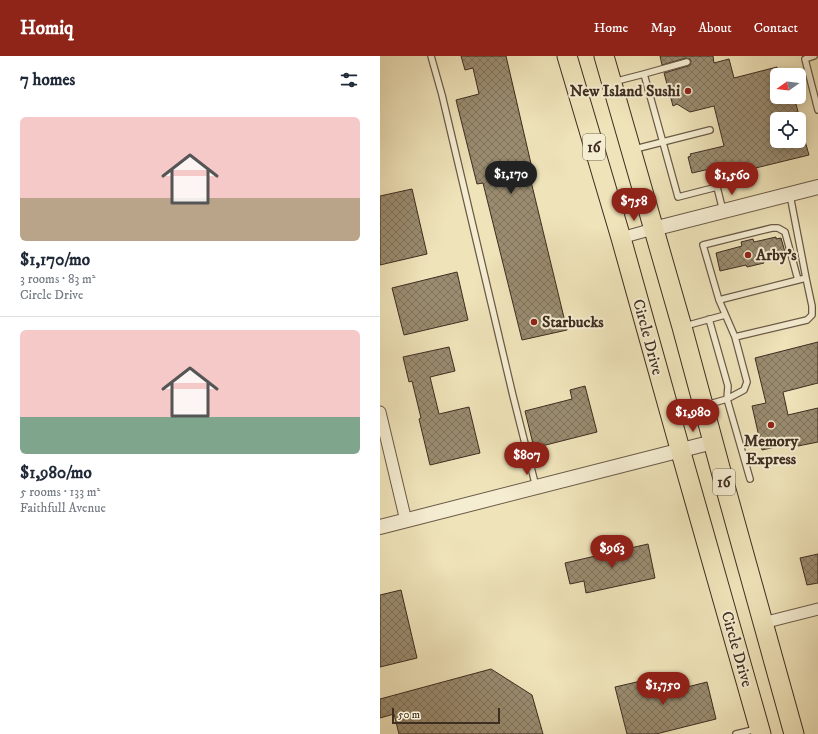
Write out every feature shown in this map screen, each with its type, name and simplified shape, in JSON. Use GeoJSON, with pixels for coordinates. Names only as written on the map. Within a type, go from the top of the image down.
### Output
{"type":"FeatureCollection","features":[{"type":"Feature","properties":{"kind":"highway","name":"Circle Drive"},"geometry":{"type":"LineString","coordinates":[[567,56],[621,238],[760,731]]}},
{"type":"Feature","properties":{"kind":"highway","name":"Circle Drive"},"geometry":{"type":"LineString","coordinates":[[604,56],[682,327],[794,734]]}},
{"type":"Feature","properties":{"kind":"street"},"geometry":{"type":"LineString","coordinates":[[621,238],[818,187]]}},
{"type":"Feature","properties":{"kind":"street"},"geometry":{"type":"LineString","coordinates":[[380,412],[406,520]]}},
{"type":"Feature","properties":{"kind":"street"},"geometry":{"type":"LineString","coordinates":[[380,527],[536,488],[680,449],[713,442]]}},
{"type":"Feature","properties":{"kind":"street"},"geometry":{"type":"LineString","coordinates":[[763,623],[818,609]]}},
{"type":"Feature","properties":{"kind":"lane"},"geometry":{"type":"LineString","coordinates":[[431,56],[442,95],[536,488]]}},
{"type":"Feature","properties":{"kind":"lane"},"geometry":{"type":"LineString","coordinates":[[814,56],[804,57],[818,110]]}},
{"type":"Feature","properties":{"kind":"lane"},"geometry":{"type":"LineString","coordinates":[[611,82],[687,62]]}},
{"type":"Feature","properties":{"kind":"lane"},"geometry":{"type":"LineString","coordinates":[[644,74],[678,197],[717,187],[723,211]]}},
{"type":"Feature","properties":{"kind":"lane"},"geometry":{"type":"LineString","coordinates":[[631,150],[710,130]]}},
{"type":"Feature","properties":{"kind":"lane"},"geometry":{"type":"LineString","coordinates":[[735,337],[807,320],[812,315],[812,306],[790,194]]}},
{"type":"Feature","properties":{"kind":"lane"},"geometry":{"type":"LineString","coordinates":[[703,406],[727,399],[744,390],[747,382],[735,337],[719,300],[703,245],[772,228],[778,228],[785,232],[798,280]]}},
{"type":"Feature","properties":{"kind":"lane"},"geometry":{"type":"LineString","coordinates":[[719,300],[806,278]]}},
{"type":"Feature","properties":{"kind":"lane"},"geometry":{"type":"LineString","coordinates":[[682,327],[725,315]]}},
{"type":"Feature","properties":{"kind":"lane"},"geometry":{"type":"LineString","coordinates":[[709,319],[728,386],[727,399],[750,479]]}},
{"type":"Feature","properties":{"kind":"lane"},"geometry":{"type":"LineString","coordinates":[[736,734],[760,731]]}},
{"type":"Feature","properties":{"kind":"building"},"geometry":{"type":"Polygon","coordinates":[[[461,56],[506,56],[532,168],[528,169],[567,330],[522,340],[483,183],[477,184],[456,100],[479,94],[473,68],[465,70],[461,56]]]}},
{"type":"Feature","properties":{"kind":"building"},"geometry":{"type":"Polygon","coordinates":[[[660,56],[713,56],[714,63],[729,59],[734,78],[770,69],[770,104],[796,104],[798,112],[770,112],[770,148],[806,148],[806,144],[809,155],[731,174],[728,165],[692,173],[688,157],[691,156],[690,154],[724,146],[714,106],[690,112],[677,104],[673,106],[664,73],[688,66],[690,65],[691,61],[690,59],[686,58],[662,65],[660,56]]]}},
{"type":"Feature","properties":{"kind":"building"},"geometry":{"type":"Polygon","coordinates":[[[412,189],[427,254],[380,265],[380,196],[412,189]]]}},
{"type":"Feature","properties":{"kind":"building","name":"Arby's"},"geometry":{"type":"Polygon","coordinates":[[[776,237],[776,239],[781,238],[785,252],[780,254],[780,256],[763,260],[764,263],[747,267],[746,265],[720,271],[716,253],[742,246],[741,242],[753,239],[754,242],[776,237]]]}},
{"type":"Feature","properties":{"kind":"building"},"geometry":{"type":"Polygon","coordinates":[[[457,272],[468,320],[404,335],[392,288],[457,272]]]}},
{"type":"Feature","properties":{"kind":"building"},"geometry":{"type":"Polygon","coordinates":[[[818,342],[818,383],[783,392],[788,415],[818,408],[818,442],[798,446],[797,442],[762,450],[752,406],[766,403],[755,358],[818,342]]]}},
{"type":"Feature","properties":{"kind":"building"},"geometry":{"type":"Polygon","coordinates":[[[449,347],[455,371],[430,377],[439,414],[469,407],[480,453],[430,465],[412,381],[409,382],[403,357],[449,347]]]}},
{"type":"Feature","properties":{"kind":"building"},"geometry":{"type":"Polygon","coordinates":[[[585,386],[597,432],[534,448],[525,411],[572,399],[570,390],[585,386]]]}},
{"type":"Feature","properties":{"kind":"building"},"geometry":{"type":"Polygon","coordinates":[[[648,544],[655,578],[586,593],[584,581],[570,584],[565,563],[648,544]]]}},
{"type":"Feature","properties":{"kind":"building"},"geometry":{"type":"Polygon","coordinates":[[[818,554],[818,583],[807,585],[800,558],[818,554]]]}},
{"type":"Feature","properties":{"kind":"building"},"geometry":{"type":"Polygon","coordinates":[[[401,590],[417,658],[380,667],[380,595],[401,590]]]}},
{"type":"Feature","properties":{"kind":"building"},"geometry":{"type":"Polygon","coordinates":[[[491,669],[532,695],[543,734],[399,734],[394,714],[380,718],[380,699],[491,669]]]}},
{"type":"Feature","properties":{"kind":"building"},"geometry":{"type":"Polygon","coordinates":[[[667,675],[671,691],[707,682],[716,719],[656,734],[627,734],[615,687],[667,675]]]}},
{"type":"Feature","properties":{"kind":"place","name":"New Island Sushi"},"geometry":{"type":"Point","coordinates":[688,91]}},
{"type":"Feature","properties":{"kind":"place","name":"Arby's"},"geometry":{"type":"Point","coordinates":[748,255]}},
{"type":"Feature","properties":{"kind":"place","name":"Starbucks"},"geometry":{"type":"Point","coordinates":[534,322]}},
{"type":"Feature","properties":{"kind":"place","name":"Memory Express"},"geometry":{"type":"Point","coordinates":[771,425]}}]}
